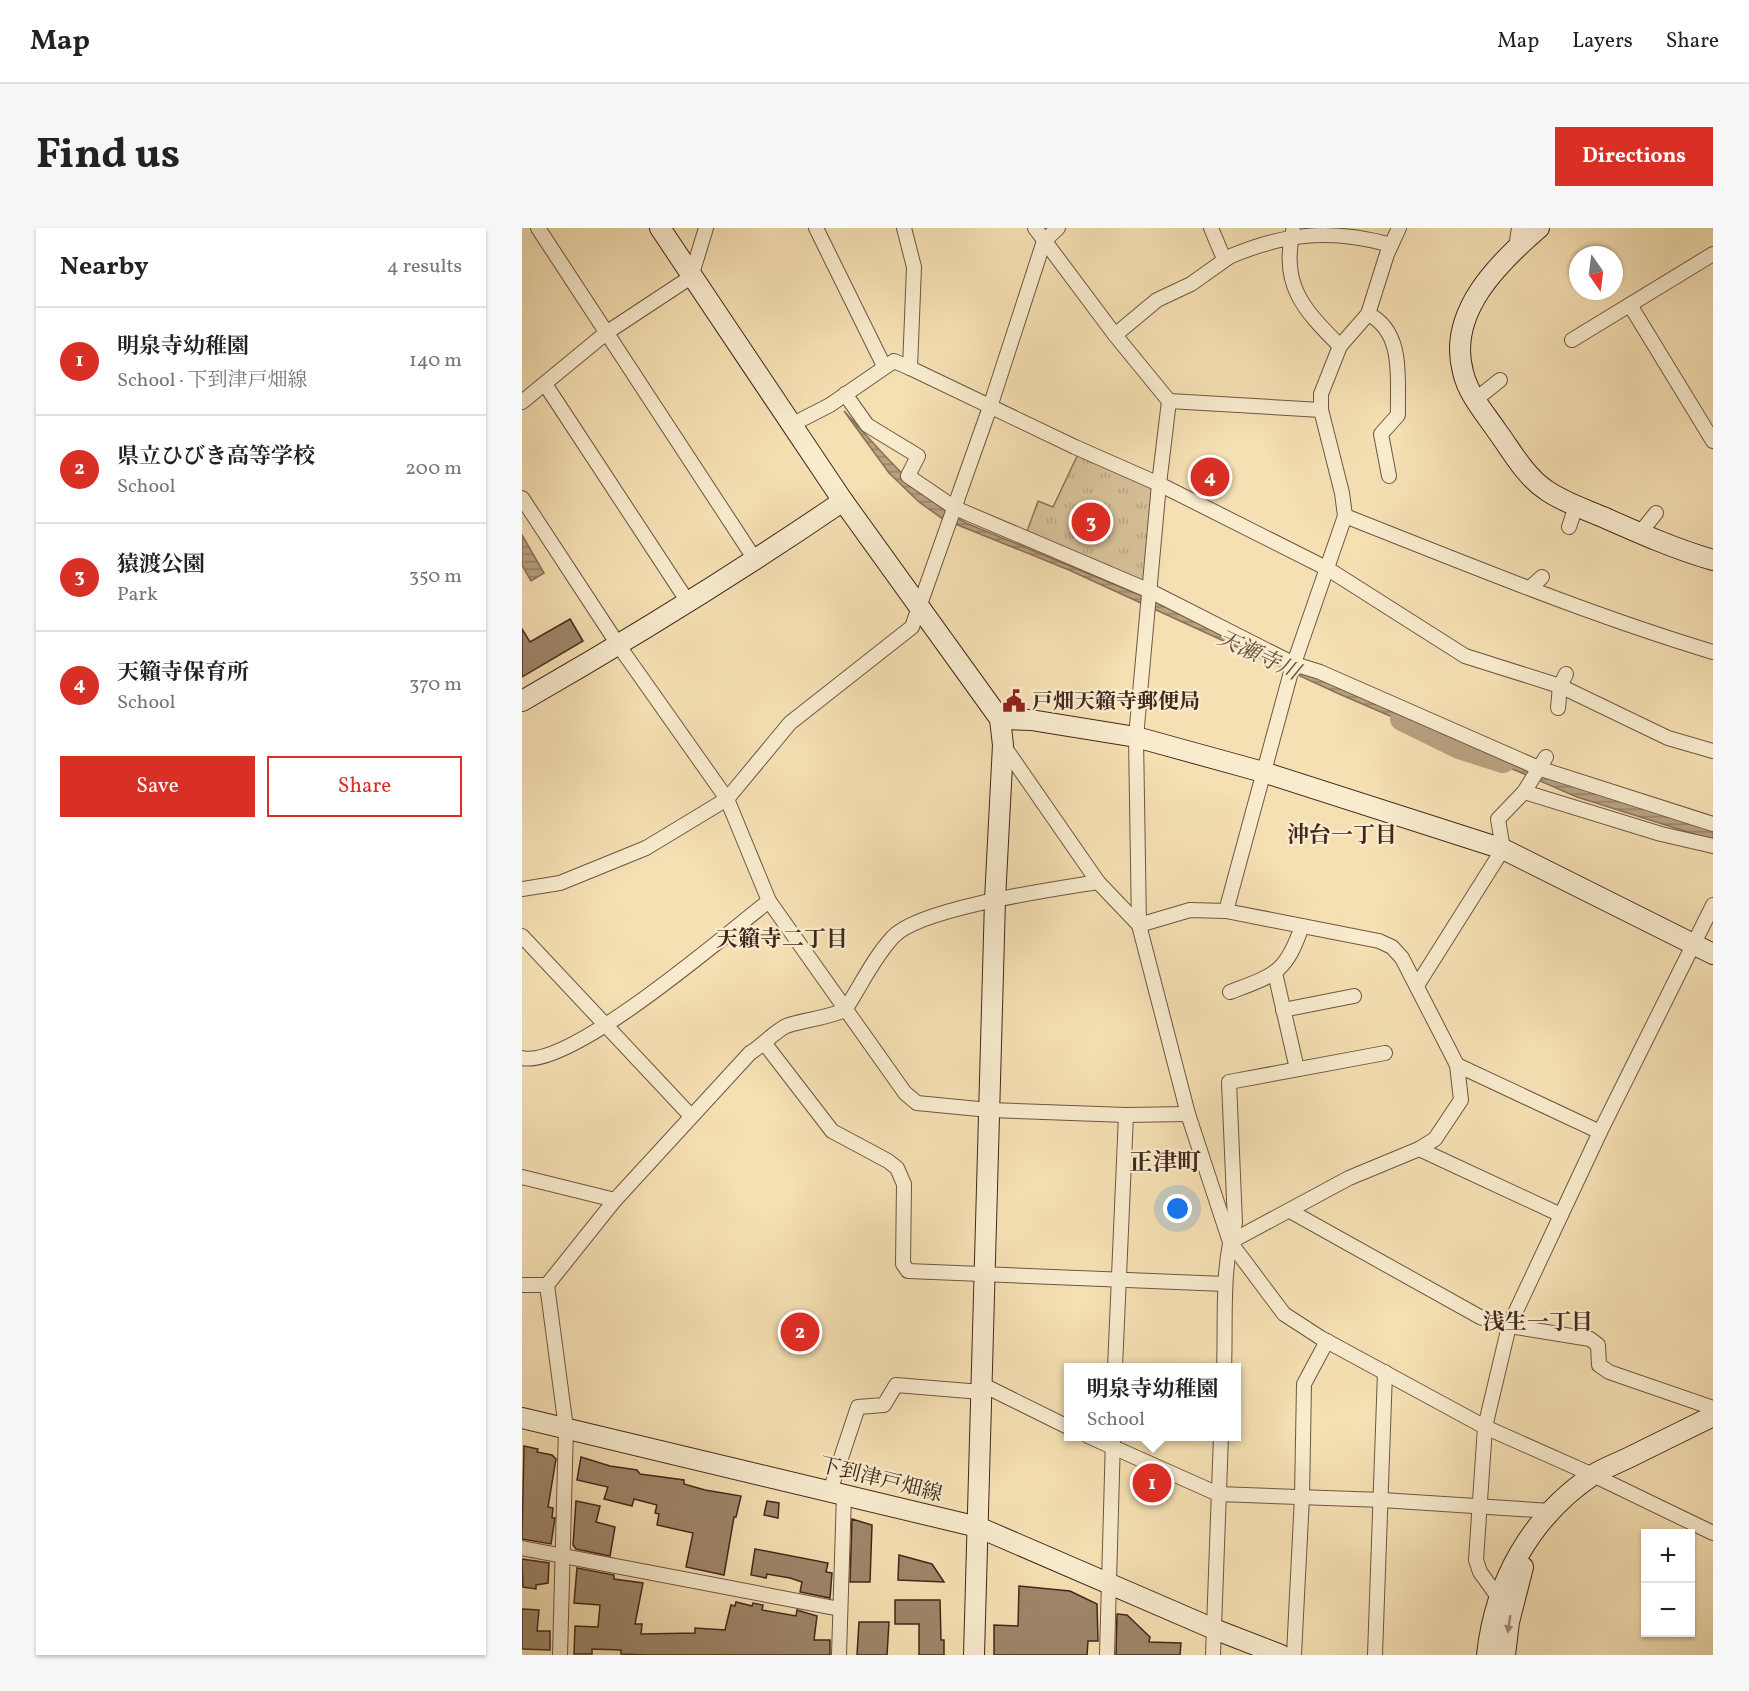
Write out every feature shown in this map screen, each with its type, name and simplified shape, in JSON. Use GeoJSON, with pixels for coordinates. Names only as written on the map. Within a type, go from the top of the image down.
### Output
{"type":"FeatureCollection","features":[{"type":"Feature","properties":{"kind":"street"},"geometry":{"type":"LineString","coordinates":[[538,228],[756,561]]}},
{"type":"Feature","properties":{"kind":"street"},"geometry":{"type":"LineString","coordinates":[[660,228],[843,501],[1000,719],[1003,746],[994,900],[974,1655]]}},
{"type":"Feature","properties":{"kind":"street"},"geometry":{"type":"LineString","coordinates":[[522,402],[606,333],[691,277],[706,228]]}},
{"type":"Feature","properties":{"kind":"street"},"geometry":{"type":"LineString","coordinates":[[816,228],[884,366]]}},
{"type":"Feature","properties":{"kind":"street"},"geometry":{"type":"LineString","coordinates":[[904,228],[914,267],[910,368]]}},
{"type":"Feature","properties":{"kind":"street"},"geometry":{"type":"LineString","coordinates":[[1035,228],[1114,335],[1169,401],[1159,484],[1136,737],[1139,925],[1188,1114],[1230,1242],[1284,1314],[1327,1341],[1485,1427],[1593,1475],[1713,1533]]}},
{"type":"Feature","properties":{"kind":"street"},"geometry":{"type":"LineString","coordinates":[[522,889],[560,883],[646,848],[727,799],[790,723],[912,627],[990,407],[1044,241],[1058,228]]}},
{"type":"Feature","properties":{"kind":"street"},"geometry":{"type":"LineString","coordinates":[[1211,228],[1224,259],[1292,232],[1347,233],[1391,245]]}},
{"type":"Feature","properties":{"kind":"street"},"geometry":{"type":"LineString","coordinates":[[1226,911],[1292,668],[1345,516],[1342,493],[1321,410],[1322,394],[1340,346],[1368,314],[1399,228]]}},
{"type":"Feature","properties":{"kind":"street"},"geometry":{"type":"LineString","coordinates":[[1539,228],[1518,238],[1475,297],[1461,326],[1459,346],[1463,373],[1475,400],[1524,469],[1545,490],[1640,533],[1713,560]]}},
{"type":"Feature","properties":{"kind":"street"},"geometry":{"type":"LineString","coordinates":[[1292,232],[1288,266],[1294,291],[1311,317],[1340,346]]}},
{"type":"Feature","properties":{"kind":"street"},"geometry":{"type":"LineString","coordinates":[[1572,340],[1713,254]]}},
{"type":"Feature","properties":{"kind":"street"},"geometry":{"type":"LineString","coordinates":[[1114,335],[1157,300],[1191,284],[1229,257]]}},
{"type":"Feature","properties":{"kind":"street"},"geometry":{"type":"LineString","coordinates":[[1630,305],[1713,441]]}},
{"type":"Feature","properties":{"kind":"street"},"geometry":{"type":"LineString","coordinates":[[1368,314],[1380,319],[1397,347],[1398,415],[1381,434],[1389,476]]}},
{"type":"Feature","properties":{"kind":"street"},"geometry":{"type":"LineString","coordinates":[[791,425],[845,394],[894,361],[1159,484],[1328,570],[1464,656],[1563,680],[1668,738],[1713,751]]}},
{"type":"Feature","properties":{"kind":"street"},"geometry":{"type":"LineString","coordinates":[[1475,400],[1500,380]]}},
{"type":"Feature","properties":{"kind":"street"},"geometry":{"type":"LineString","coordinates":[[545,384],[688,602]]}},
{"type":"Feature","properties":{"kind":"street"},"geometry":{"type":"LineString","coordinates":[[845,394],[867,425],[918,456],[908,476],[954,510],[1150,593],[1292,668],[1320,672],[1543,763],[1713,824]]}},
{"type":"Feature","properties":{"kind":"street"},"geometry":{"type":"LineString","coordinates":[[1169,401],[1321,410]]}},
{"type":"Feature","properties":{"kind":"street"},"geometry":{"type":"LineString","coordinates":[[522,498],[619,646],[727,799],[769,901],[891,1077],[917,1103],[989,1110],[1126,1115],[1188,1114]]}},
{"type":"Feature","properties":{"kind":"street"},"geometry":{"type":"LineString","coordinates":[[522,701],[619,646],[756,561],[843,501]]}},
{"type":"Feature","properties":{"kind":"street"},"geometry":{"type":"LineString","coordinates":[[1569,527],[1576,506]]}},
{"type":"Feature","properties":{"kind":"street"},"geometry":{"type":"LineString","coordinates":[[1640,533],[1656,513]]}},
{"type":"Feature","properties":{"kind":"street"},"geometry":{"type":"LineString","coordinates":[[1345,516],[1597,616],[1713,652]]}},
{"type":"Feature","properties":{"kind":"street"},"geometry":{"type":"LineString","coordinates":[[1530,588],[1542,578]]}},
{"type":"Feature","properties":{"kind":"street"},"geometry":{"type":"LineString","coordinates":[[1558,708],[1563,680]]}},
{"type":"Feature","properties":{"kind":"street"},"geometry":{"type":"LineString","coordinates":[[1000,719],[1031,720],[1136,737],[1263,772],[1503,849],[1713,954]]}},
{"type":"Feature","properties":{"kind":"street"},"geometry":{"type":"LineString","coordinates":[[1003,746],[1098,882],[1139,925]]}},
{"type":"Feature","properties":{"kind":"street"},"geometry":{"type":"LineString","coordinates":[[1418,984],[1503,849],[1498,819],[1524,792],[1543,763]]}},
{"type":"Feature","properties":{"kind":"street"},"geometry":{"type":"LineString","coordinates":[[1524,792],[1660,834],[1713,846]]}},
{"type":"Feature","properties":{"kind":"street"},"geometry":{"type":"LineString","coordinates":[[560,1655],[566,1428],[547,1285],[615,1200],[690,1115],[750,1053],[765,1044],[786,1025],[834,1015],[845,1010],[892,937],[909,924],[994,900],[1098,882]]}},
{"type":"Feature","properties":{"kind":"street"},"geometry":{"type":"LineString","coordinates":[[522,1058],[539,1060],[606,1027],[769,901]]}},
{"type":"Feature","properties":{"kind":"street"},"geometry":{"type":"LineString","coordinates":[[1498,1597],[1480,1572],[1476,1560],[1485,1427],[1509,1326],[1600,1132],[1713,904]]}},
{"type":"Feature","properties":{"kind":"street"},"geometry":{"type":"LineString","coordinates":[[1139,925],[1190,910],[1226,911],[1379,941],[1392,947],[1402,958],[1418,984],[1457,1065],[1461,1100],[1435,1139],[1419,1149],[1349,1178],[1230,1242]]}},
{"type":"Feature","properties":{"kind":"street"},"geometry":{"type":"LineString","coordinates":[[1230,992],[1281,970],[1295,946],[1302,926]]}},
{"type":"Feature","properties":{"kind":"street"},"geometry":{"type":"LineString","coordinates":[[522,936],[690,1115]]}},
{"type":"Feature","properties":{"kind":"street"},"geometry":{"type":"LineString","coordinates":[[1275,973],[1297,1069]]}},
{"type":"Feature","properties":{"kind":"street"},"geometry":{"type":"LineString","coordinates":[[1283,1010],[1354,996]]}},
{"type":"Feature","properties":{"kind":"street"},"geometry":{"type":"LineString","coordinates":[[765,1044],[832,1131],[897,1168],[904,1184],[903,1264],[908,1271],[1225,1284]]}},
{"type":"Feature","properties":{"kind":"street"},"geometry":{"type":"LineString","coordinates":[[1224,1363],[1225,1284],[1235,1222],[1229,1082],[1385,1053]]}},
{"type":"Feature","properties":{"kind":"street"},"geometry":{"type":"LineString","coordinates":[[1457,1065],[1600,1132]]}},
{"type":"Feature","properties":{"kind":"street"},"geometry":{"type":"LineString","coordinates":[[1115,1363],[1117,1278],[1126,1115]]}},
{"type":"Feature","properties":{"kind":"street"},"geometry":{"type":"LineString","coordinates":[[1419,1149],[1561,1215]]}},
{"type":"Feature","properties":{"kind":"street"},"geometry":{"type":"LineString","coordinates":[[522,1177],[615,1200]]}},
{"type":"Feature","properties":{"kind":"street"},"geometry":{"type":"LineString","coordinates":[[1290,1210],[1480,1317],[1509,1326],[1590,1340],[1598,1345],[1599,1365],[1609,1372],[1713,1408]]}},
{"type":"Feature","properties":{"kind":"street"},"geometry":{"type":"LineString","coordinates":[[522,1285],[547,1285]]}},
{"type":"Feature","properties":{"kind":"street"},"geometry":{"type":"LineString","coordinates":[[1294,1655],[1302,1497],[1304,1384],[1327,1341]]}},
{"type":"Feature","properties":{"kind":"street"},"geometry":{"type":"LineString","coordinates":[[1375,1655],[1385,1372]]}},
{"type":"Feature","properties":{"kind":"street"},"geometry":{"type":"LineString","coordinates":[[839,1655],[837,1492],[858,1407],[884,1405],[896,1385],[981,1388],[1064,1424]]}},
{"type":"Feature","properties":{"kind":"street"},"geometry":{"type":"LineString","coordinates":[[1487,1655],[1498,1597],[1510,1567],[1527,1538],[1551,1511],[1593,1475],[1713,1416]]}},
{"type":"Feature","properties":{"kind":"street","name":"下到津戸畑線"},"geometry":{"type":"LineString","coordinates":[[522,1418],[978,1527],[1214,1629],[1281,1655]]}},
{"type":"Feature","properties":{"kind":"street"},"geometry":{"type":"LineString","coordinates":[[1213,1655],[1221,1441]]}},
{"type":"Feature","properties":{"kind":"street"},"geometry":{"type":"LineString","coordinates":[[1107,1655],[1113,1442],[1218,1494],[1480,1505],[1551,1511]]}},
{"type":"Feature","properties":{"kind":"street"},"geometry":{"type":"LineString","coordinates":[[1505,1655],[1509,1622],[1524,1562],[1534,1539],[1551,1511]]}},
{"type":"Feature","properties":{"kind":"street"},"geometry":{"type":"LineString","coordinates":[[522,1548],[840,1610]]}},
{"type":"Feature","properties":{"kind":"street","name":"下到津戸畑線"},"geometry":{"type":"LineString","coordinates":[[1214,1629],[1258,1655]]}},
{"type":"Feature","properties":{"kind":"green space"},"geometry":{"type":"Polygon","coordinates":[[[1079,452],[1155,485],[1148,586],[1025,537],[1038,501],[1053,507],[1079,452]]]}},
{"type":"Feature","properties":{"kind":"water"},"geometry":{"type":"Polygon","coordinates":[[[844,411],[915,486],[966,523],[1159,603],[1308,672],[1713,827],[1713,840],[1577,797],[1337,693],[1069,570],[943,519],[919,502],[889,473],[844,411]]]}},
{"type":"Feature","properties":{"kind":"water"},"geometry":{"type":"Polygon","coordinates":[[[522,535],[544,573],[531,581],[522,565],[522,535]]]}},
{"type":"Feature","properties":{"kind":"building"},"geometry":{"type":"Polygon","coordinates":[[[570,619],[583,641],[522,677],[522,629],[530,642],[570,619]]]}},
{"type":"Feature","properties":{"kind":"building"},"geometry":{"type":"Polygon","coordinates":[[[524,1446],[538,1449],[537,1452],[552,1455],[556,1459],[548,1507],[553,1508],[552,1518],[555,1518],[551,1544],[522,1539],[524,1446]]]}},
{"type":"Feature","properties":{"kind":"building"},"geometry":{"type":"Polygon","coordinates":[[[581,1457],[610,1466],[637,1470],[640,1474],[684,1480],[684,1484],[705,1490],[741,1496],[736,1517],[734,1517],[724,1575],[686,1567],[693,1533],[657,1525],[659,1514],[655,1513],[657,1505],[634,1499],[632,1506],[604,1499],[608,1487],[577,1480],[581,1457]]]}},
{"type":"Feature","properties":{"kind":"building"},"geometry":{"type":"Polygon","coordinates":[[[576,1501],[600,1506],[596,1522],[615,1527],[610,1556],[576,1549],[573,1545],[576,1501]]]}},
{"type":"Feature","properties":{"kind":"building"},"geometry":{"type":"Polygon","coordinates":[[[767,1501],[779,1503],[778,1518],[764,1515],[767,1501]]]}},
{"type":"Feature","properties":{"kind":"building"},"geometry":{"type":"Polygon","coordinates":[[[852,1519],[872,1525],[870,1582],[850,1582],[852,1519]]]}},
{"type":"Feature","properties":{"kind":"building"},"geometry":{"type":"Polygon","coordinates":[[[755,1549],[828,1563],[826,1572],[832,1573],[830,1598],[800,1592],[802,1582],[790,1578],[767,1574],[766,1578],[751,1575],[755,1549]]]}},
{"type":"Feature","properties":{"kind":"building"},"geometry":{"type":"Polygon","coordinates":[[[899,1555],[932,1564],[944,1582],[898,1580],[899,1555]]]}},
{"type":"Feature","properties":{"kind":"building"},"geometry":{"type":"Polygon","coordinates":[[[522,1559],[549,1563],[548,1583],[536,1585],[536,1589],[523,1587],[522,1559]]]}},
{"type":"Feature","properties":{"kind":"building"},"geometry":{"type":"Polygon","coordinates":[[[577,1568],[614,1575],[614,1579],[643,1583],[635,1624],[642,1624],[641,1634],[695,1633],[695,1628],[725,1630],[731,1605],[735,1606],[736,1602],[752,1606],[753,1603],[763,1605],[762,1610],[796,1616],[797,1610],[817,1616],[814,1640],[830,1640],[830,1655],[646,1655],[621,1654],[621,1650],[592,1649],[592,1654],[574,1654],[575,1626],[598,1627],[600,1605],[574,1603],[577,1568]]]}},
{"type":"Feature","properties":{"kind":"building"},"geometry":{"type":"Polygon","coordinates":[[[1019,1586],[1070,1591],[1097,1604],[1098,1641],[1088,1641],[1087,1655],[994,1655],[994,1625],[1018,1626],[1019,1586]]]}},
{"type":"Feature","properties":{"kind":"building"},"geometry":{"type":"Polygon","coordinates":[[[895,1600],[940,1600],[941,1640],[944,1640],[944,1655],[919,1655],[919,1624],[895,1624],[895,1600]]]}},
{"type":"Feature","properties":{"kind":"building"},"geometry":{"type":"Polygon","coordinates":[[[522,1609],[539,1610],[537,1631],[550,1631],[550,1650],[522,1649],[522,1609]]]}},
{"type":"Feature","properties":{"kind":"building"},"geometry":{"type":"Polygon","coordinates":[[[1117,1614],[1127,1615],[1150,1637],[1149,1642],[1181,1643],[1180,1655],[1116,1655],[1117,1614]]]}},
{"type":"Feature","properties":{"kind":"building"},"geometry":{"type":"Polygon","coordinates":[[[859,1622],[889,1622],[887,1655],[857,1655],[859,1622]]]}},
{"type":"Feature","properties":{"kind":"waterway","name":"天瀬寺川"},"geometry":{"type":"LineString","coordinates":[[1402,719],[1459,747],[1503,761]]}},
{"type":"Feature","properties":{"kind":"place","name":"天籟寺保育所"},"geometry":{"type":"Point","coordinates":[1210,477]}},
{"type":"Feature","properties":{"kind":"place","name":"猿渡公園"},"geometry":{"type":"Point","coordinates":[1091,522]}},
{"type":"Feature","properties":{"kind":"place","name":"戸畑天籟寺郵便局"},"geometry":{"type":"Point","coordinates":[1014,701]}},
{"type":"Feature","properties":{"kind":"place","name":"県立ひびき高等学校"},"geometry":{"type":"Point","coordinates":[800,1332]}},
{"type":"Feature","properties":{"kind":"place","name":"明泉寺幼稚園"},"geometry":{"type":"Point","coordinates":[1152,1483]}},
{"type":"Feature","properties":{"kind":"district","name":"沖台一丁目"},"geometry":{"type":"Point","coordinates":[1342,834]}},
{"type":"Feature","properties":{"kind":"district","name":"天籟寺二丁目"},"geometry":{"type":"Point","coordinates":[782,938]}},
{"type":"Feature","properties":{"kind":"district","name":"正津町"},"geometry":{"type":"Point","coordinates":[1165,1162]}},
{"type":"Feature","properties":{"kind":"district","name":"浅生一丁目"},"geometry":{"type":"Point","coordinates":[1538,1321]}}]}
